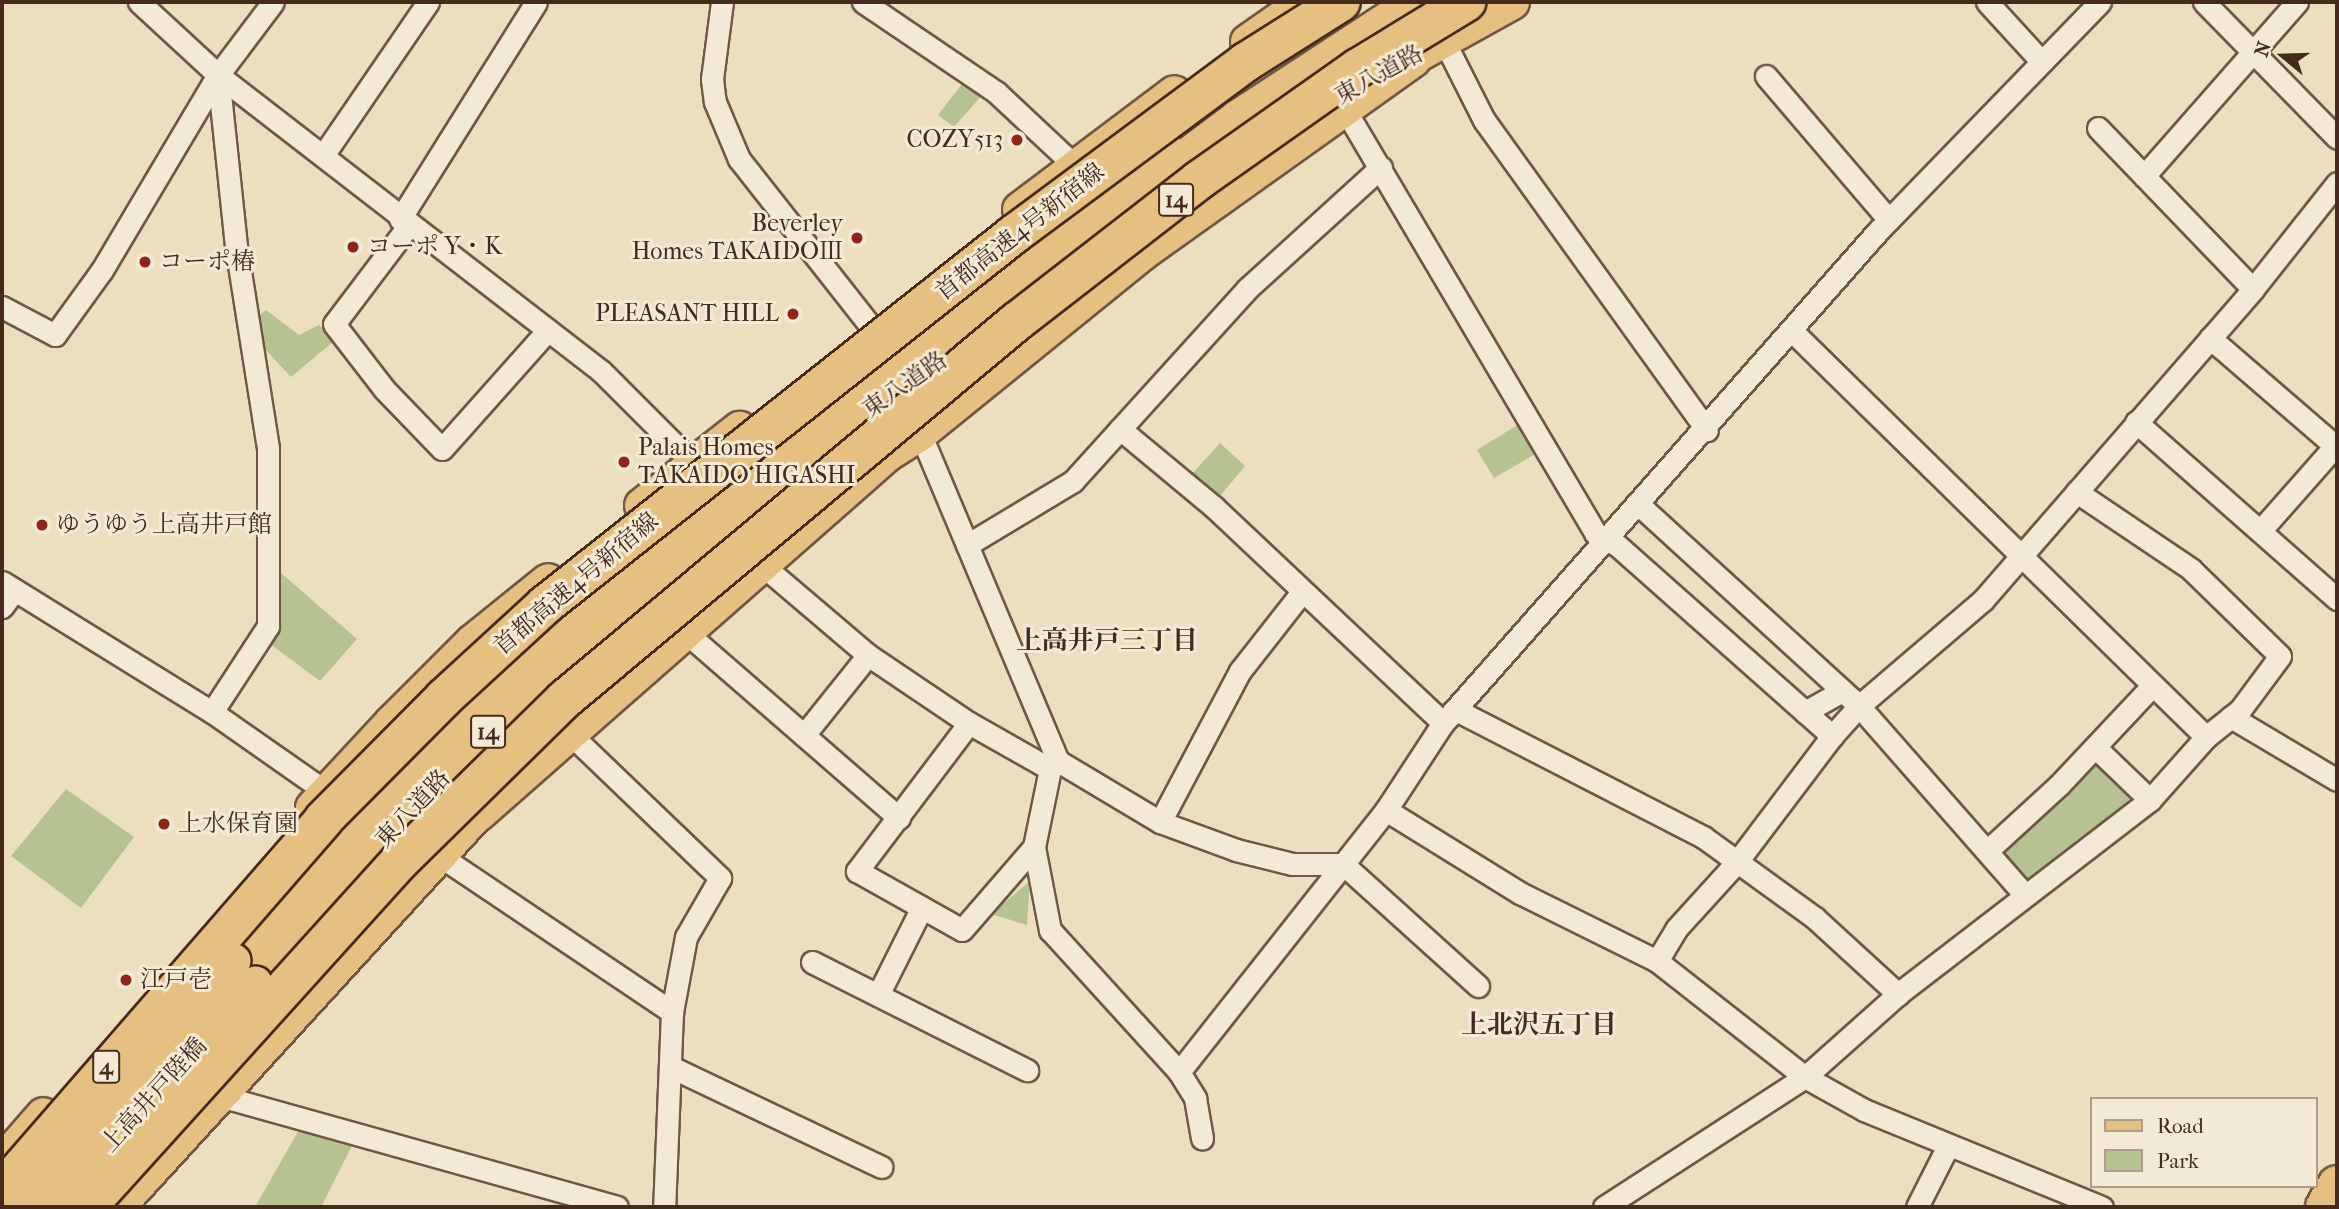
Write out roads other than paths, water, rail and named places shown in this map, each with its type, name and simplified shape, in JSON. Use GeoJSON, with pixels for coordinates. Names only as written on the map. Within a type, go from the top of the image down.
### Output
{"type":"FeatureCollection","features":[{"type":"Feature","properties":{"kind":"highway","name":"首都高速4号新宿線"},"geometry":{"type":"LineString","coordinates":[[2,1190],[324,819],[444,698],[545,606],[1013,235],[1246,62],[1340,2]]}},
{"type":"Feature","properties":{"kind":"highway"},"geometry":{"type":"LineString","coordinates":[[1000,280],[1335,28],[1380,2]]}},
{"type":"Feature","properties":{"kind":"highway"},"geometry":{"type":"LineString","coordinates":[[917,374],[1040,269],[1239,119],[1418,2]]}},
{"type":"Feature","properties":{"kind":"highway"},"geometry":{"type":"LineString","coordinates":[[254,982],[585,682],[1016,323],[1199,180],[1358,68],[1466,2]]}},
{"type":"Feature","properties":{"kind":"highway","name":"上高井戸陸橋"},"geometry":{"type":"LineString","coordinates":[[87,1207],[254,982]]}},
{"type":"Feature","properties":{"kind":"highway"},"geometry":{"type":"LineString","coordinates":[[2325,1207],[2337,1185]]}},
{"type":"Feature","properties":{"kind":"main road"},"geometry":{"type":"LineString","coordinates":[[391,722],[472,641],[693,463],[872,327],[1074,165],[1303,2]]}},
{"type":"Feature","properties":{"kind":"main road","name":"東八道路"},"geometry":{"type":"LineString","coordinates":[[254,982],[431,747],[626,569],[724,487],[1000,280],[1189,123],[1316,2]]}},
{"type":"Feature","properties":{"kind":"main road","name":"東八道路"},"geometry":{"type":"LineString","coordinates":[[254,982],[449,770],[547,676],[743,502],[917,374],[1055,287],[1245,151],[1511,2]]}},
{"type":"Feature","properties":{"kind":"main road"},"geometry":{"type":"LineString","coordinates":[[479,813],[887,454],[920,433],[1142,253],[1443,39]]}},
{"type":"Feature","properties":{"kind":"main road"},"geometry":{"type":"LineString","coordinates":[[117,1207],[479,813],[743,502]]}},
{"type":"Feature","properties":{"kind":"main road","name":"14"},"geometry":{"type":"LineString","coordinates":[[2,1161],[325,791],[391,722],[626,569]]}},
{"type":"Feature","properties":{"kind":"main road","name":"上高井戸陸橋"},"geometry":{"type":"LineString","coordinates":[[19,1207],[254,982]]}},
{"type":"Feature","properties":{"kind":"main road","name":"上高井戸陸橋"},"geometry":{"type":"LineString","coordinates":[[53,1207],[254,982]]}},
{"type":"Feature","properties":{"kind":"main road"},"geometry":{"type":"LineString","coordinates":[[44,1114],[32,1140],[33,1167],[54,1190],[70,1196],[87,1196],[124,1186],[152,1171]]}},
{"type":"Feature","properties":{"kind":"main road"},"geometry":{"type":"LineString","coordinates":[[140,1207],[167,1175],[185,1135]]}},
{"type":"Feature","properties":{"kind":"street"},"geometry":{"type":"LineString","coordinates":[[139,2],[219,75],[324,154],[404,222],[601,371],[693,463]]}},
{"type":"Feature","properties":{"kind":"street"},"geometry":{"type":"LineString","coordinates":[[2,307],[55,335],[102,270],[219,75],[273,2]]}},
{"type":"Feature","properties":{"kind":"street"},"geometry":{"type":"LineString","coordinates":[[324,154],[428,2]]}},
{"type":"Feature","properties":{"kind":"street"},"geometry":{"type":"LineString","coordinates":[[536,2],[404,222],[334,324],[384,389],[442,449],[548,330]]}},
{"type":"Feature","properties":{"kind":"street"},"geometry":{"type":"LineString","coordinates":[[722,2],[712,79],[715,102],[739,159],[872,327]]}},
{"type":"Feature","properties":{"kind":"street"},"geometry":{"type":"LineString","coordinates":[[863,2],[996,92],[1074,165]]}},
{"type":"Feature","properties":{"kind":"street"},"geometry":{"type":"LineString","coordinates":[[1987,2],[2041,61]]}},
{"type":"Feature","properties":{"kind":"street"},"geometry":{"type":"LineString","coordinates":[[1179,1072],[1385,810],[1449,716],[1637,503],[1707,430],[1889,220],[2100,2]]}},
{"type":"Feature","properties":{"kind":"street"},"geometry":{"type":"LineString","coordinates":[[2204,2],[2337,138]]}},
{"type":"Feature","properties":{"kind":"street"},"geometry":{"type":"LineString","coordinates":[[2144,176],[2297,2]]}},
{"type":"Feature","properties":{"kind":"street"},"geometry":{"type":"LineString","coordinates":[[1443,39],[1484,120],[1707,430]]}},
{"type":"Feature","properties":{"kind":"street"},"geometry":{"type":"LineString","coordinates":[[212,712],[268,625],[268,448],[236,246],[219,75]]}},
{"type":"Feature","properties":{"kind":"street"},"geometry":{"type":"LineString","coordinates":[[1766,76],[1889,220]]}},
{"type":"Feature","properties":{"kind":"street"},"geometry":{"type":"LineString","coordinates":[[1344,108],[1595,533],[1832,736]]}},
{"type":"Feature","properties":{"kind":"street"},"geometry":{"type":"LineString","coordinates":[[2098,128],[2253,289]]}},
{"type":"Feature","properties":{"kind":"street"},"geometry":{"type":"LineString","coordinates":[[967,545],[1073,481],[1247,289],[1381,167]]}},
{"type":"Feature","properties":{"kind":"street"},"geometry":{"type":"LineString","coordinates":[[1657,961],[1676,929],[1736,863],[1832,736],[1859,706],[1983,600],[2253,289],[2337,183]]}},
{"type":"Feature","properties":{"kind":"street"},"geometry":{"type":"LineString","coordinates":[[1792,331],[2206,737]]}},
{"type":"Feature","properties":{"kind":"street"},"geometry":{"type":"LineString","coordinates":[[2210,338],[2335,446],[2260,531]]}},
{"type":"Feature","properties":{"kind":"street"},"geometry":{"type":"LineString","coordinates":[[2136,422],[2337,598]]}},
{"type":"Feature","properties":{"kind":"street"},"geometry":{"type":"LineString","coordinates":[[1120,429],[1214,506],[1302,592],[1449,716],[1661,813],[1815,918],[1898,994]]}},
{"type":"Feature","properties":{"kind":"street"},"geometry":{"type":"LineString","coordinates":[[920,433],[1054,765],[1034,847],[1050,930],[1179,1072],[1195,1098],[1202,1138]]}},
{"type":"Feature","properties":{"kind":"street"},"geometry":{"type":"LineString","coordinates":[[1604,1207],[1805,1077],[1898,994],[2024,894],[2150,800],[2206,737],[2231,717],[2280,656],[2191,569],[2077,492]]}},
{"type":"Feature","properties":{"kind":"street"},"geometry":{"type":"LineString","coordinates":[[1637,503],[1859,706],[2024,894]]}},
{"type":"Feature","properties":{"kind":"street"},"geometry":{"type":"LineString","coordinates":[[761,565],[867,655],[970,723],[1160,822],[1281,861],[1343,864],[1478,986]]}},
{"type":"Feature","properties":{"kind":"street"},"geometry":{"type":"LineString","coordinates":[[1160,822],[1240,671],[1302,592]]}},
{"type":"Feature","properties":{"kind":"street"},"geometry":{"type":"LineString","coordinates":[[6,593],[212,712],[325,791]]}},
{"type":"Feature","properties":{"kind":"street"},"geometry":{"type":"LineString","coordinates":[[684,631],[899,818]]}},
{"type":"Feature","properties":{"kind":"street"},"geometry":{"type":"LineString","coordinates":[[804,735],[867,655]]}},
{"type":"Feature","properties":{"kind":"street"},"geometry":{"type":"LineString","coordinates":[[1987,851],[2096,748],[2153,685]]}},
{"type":"Feature","properties":{"kind":"street"},"geometry":{"type":"LineString","coordinates":[[1805,712],[1842,691]]}},
{"type":"Feature","properties":{"kind":"street"},"geometry":{"type":"LineString","coordinates":[[2231,717],[2337,780]]}},
{"type":"Feature","properties":{"kind":"street"},"geometry":{"type":"LineString","coordinates":[[970,723],[857,871],[962,930],[1034,847]]}},
{"type":"Feature","properties":{"kind":"street"},"geometry":{"type":"LineString","coordinates":[[568,732],[720,878],[686,937],[672,1012],[664,1207]]}},
{"type":"Feature","properties":{"kind":"street"},"geometry":{"type":"LineString","coordinates":[[2096,748],[2150,800]]}},
{"type":"Feature","properties":{"kind":"street"},"geometry":{"type":"LineString","coordinates":[[1385,810],[1520,893],[1657,961],[1805,1077],[1864,1110],[2102,1207]]}},
{"type":"Feature","properties":{"kind":"street"},"geometry":{"type":"LineString","coordinates":[[440,856],[672,1012]]}},
{"type":"Feature","properties":{"kind":"street"},"geometry":{"type":"LineString","coordinates":[[878,995],[922,907]]}},
{"type":"Feature","properties":{"kind":"street"},"geometry":{"type":"LineString","coordinates":[[812,962],[1027,1070]]}},
{"type":"Feature","properties":{"kind":"street"},"geometry":{"type":"LineString","coordinates":[[671,1067],[881,1167]]}},
{"type":"Feature","properties":{"kind":"street"},"geometry":{"type":"LineString","coordinates":[[220,1096],[617,1207]]}},
{"type":"Feature","properties":{"kind":"street"},"geometry":{"type":"LineString","coordinates":[[1917,1207],[1948,1146]]}},
{"type":"Feature","properties":{"kind":"place","name":"COZY513"},"geometry":{"type":"Point","coordinates":[1017,140]}},
{"type":"Feature","properties":{"kind":"place","name":"Beverley Homes TAKAIDOⅢ"},"geometry":{"type":"Point","coordinates":[857,238]}},
{"type":"Feature","properties":{"kind":"place","name":"コーポ Y・K"},"geometry":{"type":"Point","coordinates":[353,247]}},
{"type":"Feature","properties":{"kind":"place","name":"コーポ椿"},"geometry":{"type":"Point","coordinates":[145,262]}},
{"type":"Feature","properties":{"kind":"place","name":"PLEASANT HILL"},"geometry":{"type":"Point","coordinates":[793,314]}},
{"type":"Feature","properties":{"kind":"place","name":"Palais Homes TAKAIDO HIGASHI"},"geometry":{"type":"Point","coordinates":[624,462]}},
{"type":"Feature","properties":{"kind":"place","name":"ゆうゆう上高井戸館"},"geometry":{"type":"Point","coordinates":[42,525]}},
{"type":"Feature","properties":{"kind":"place","name":"上水保育園"},"geometry":{"type":"Point","coordinates":[164,824]}},
{"type":"Feature","properties":{"kind":"place","name":"江戸壱"},"geometry":{"type":"Point","coordinates":[126,980]}},
{"type":"Feature","properties":{"kind":"district","name":"上高井戸三丁目"},"geometry":{"type":"Point","coordinates":[1107,641]}},
{"type":"Feature","properties":{"kind":"district","name":"上北沢五丁目"},"geometry":{"type":"Point","coordinates":[1539,1025]}}]}
